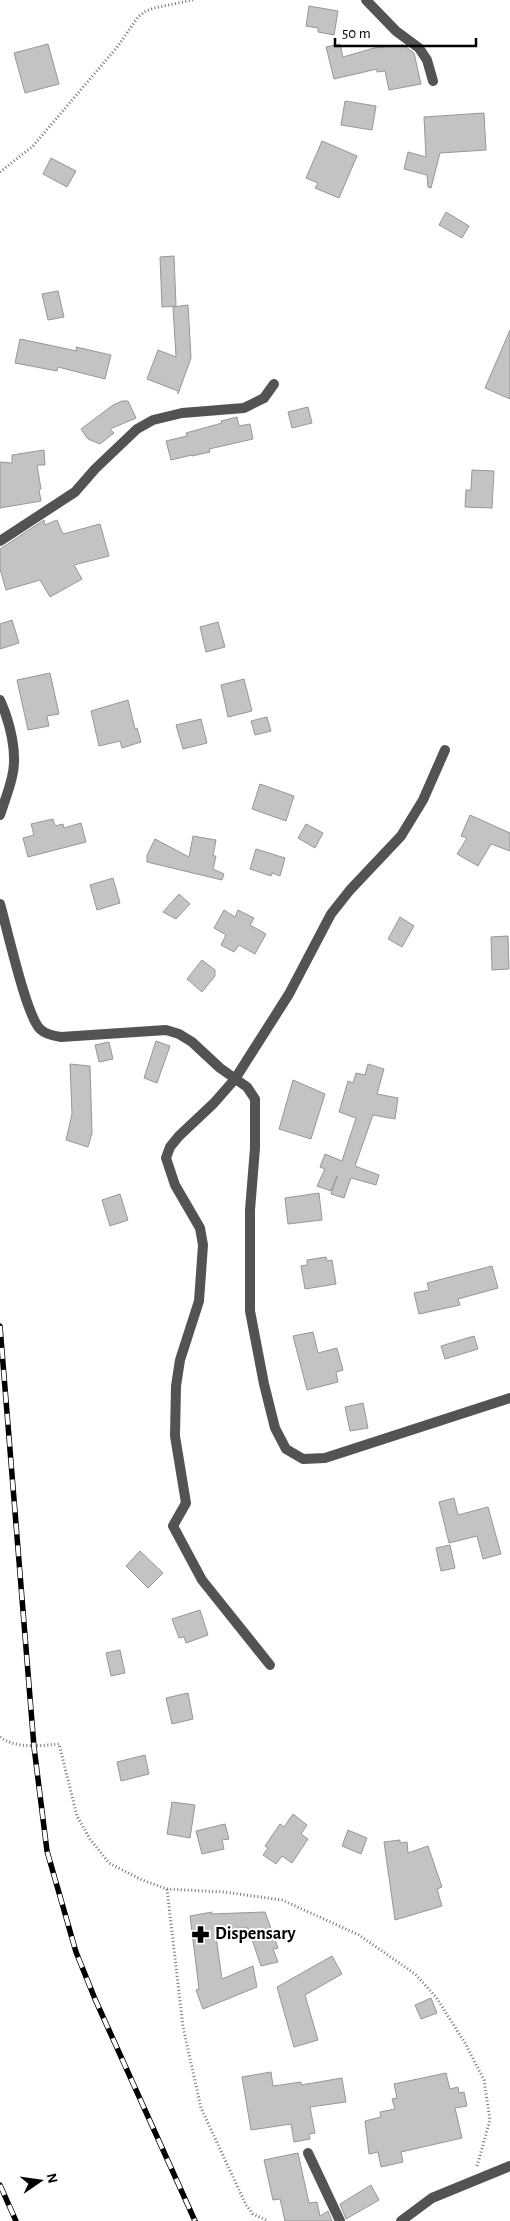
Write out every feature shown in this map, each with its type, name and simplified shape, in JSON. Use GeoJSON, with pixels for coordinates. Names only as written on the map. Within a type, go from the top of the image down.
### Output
{"type":"FeatureCollection","features":[{"type":"Feature","properties":{"kind":"street"},"geometry":{"type":"LineString","coordinates":[[366,0],[396,31],[419,48],[427,60],[434,81]]}},
{"type":"Feature","properties":{"kind":"street"},"geometry":{"type":"LineString","coordinates":[[0,541],[75,492],[95,468],[137,429],[153,420],[182,413],[244,408],[264,398],[274,384]]}},
{"type":"Feature","properties":{"kind":"street"},"geometry":{"type":"LineString","coordinates":[[0,700],[10,730],[14,761],[13,777],[0,815]]}},
{"type":"Feature","properties":{"kind":"street"},"geometry":{"type":"LineString","coordinates":[[270,1665],[202,1580],[173,1526],[186,1503],[174,1436],[176,1386],[180,1360],[199,1301],[203,1244],[200,1228],[175,1185],[166,1158],[170,1147],[179,1136],[236,1079],[289,994],[331,914],[350,890],[402,836],[423,800],[445,750]]}},
{"type":"Feature","properties":{"kind":"street"},"geometry":{"type":"LineString","coordinates":[[0,904],[21,981],[40,1029],[52,1036],[61,1037],[166,1030],[179,1034],[192,1042],[220,1068],[247,1087],[255,1098],[255,1148],[250,1210],[250,1311],[274,1428],[286,1449],[303,1458],[325,1458],[510,1398]]}},
{"type":"Feature","properties":{"kind":"street"},"geometry":{"type":"LineString","coordinates":[[308,2154],[340,2221]]}},
{"type":"Feature","properties":{"kind":"street"},"geometry":{"type":"LineString","coordinates":[[401,2221],[432,2198],[510,2166]]}},
{"type":"Feature","properties":{"kind":"path"},"geometry":{"type":"LineString","coordinates":[[0,172],[33,146],[118,46],[138,17],[154,8],[193,0]]}},
{"type":"Feature","properties":{"kind":"path"},"geometry":{"type":"LineString","coordinates":[[0,1737],[16,1744],[34,1747],[59,1744],[77,1816],[90,1839],[109,1863],[142,1880],[167,1889],[224,1892],[282,1900],[359,1935],[415,1974],[436,1997],[465,2043],[484,2080],[490,2120],[472,2181]]}},
{"type":"Feature","properties":{"kind":"path"},"geometry":{"type":"LineString","coordinates":[[167,1889],[183,2027],[201,2108],[246,2206],[253,2214],[266,2220]]}},
{"type":"Feature","properties":{"kind":"building"},"geometry":{"type":"Polygon","coordinates":[[[309,6],[338,11],[334,35],[318,32],[318,28],[306,26],[309,6]]]}},
{"type":"Feature","properties":{"kind":"building"},"geometry":{"type":"Polygon","coordinates":[[[48,44],[59,84],[25,93],[14,53],[48,44]]]}},
{"type":"Feature","properties":{"kind":"building"},"geometry":{"type":"Polygon","coordinates":[[[340,44],[343,57],[374,48],[403,45],[414,53],[421,84],[389,90],[385,71],[377,72],[377,69],[334,79],[326,47],[340,44]]]}},
{"type":"Feature","properties":{"kind":"building"},"geometry":{"type":"Polygon","coordinates":[[[345,101],[376,106],[372,130],[341,125],[345,101]]]}},
{"type":"Feature","properties":{"kind":"building"},"geometry":{"type":"Polygon","coordinates":[[[484,113],[486,150],[440,153],[431,188],[428,187],[427,175],[404,169],[408,152],[426,157],[424,117],[484,113]]]}},
{"type":"Feature","properties":{"kind":"building"},"geometry":{"type":"Polygon","coordinates":[[[322,141],[357,156],[339,198],[315,188],[318,183],[306,178],[322,141]]]}},
{"type":"Feature","properties":{"kind":"building"},"geometry":{"type":"Polygon","coordinates":[[[51,158],[76,171],[67,187],[43,174],[51,158]]]}},
{"type":"Feature","properties":{"kind":"building"},"geometry":{"type":"Polygon","coordinates":[[[446,212],[469,226],[462,238],[439,225],[446,212]]]}},
{"type":"Feature","properties":{"kind":"building"},"geometry":{"type":"Polygon","coordinates":[[[174,256],[176,306],[162,307],[160,257],[174,256]]]}},
{"type":"Feature","properties":{"kind":"building"},"geometry":{"type":"Polygon","coordinates":[[[58,291],[64,317],[48,320],[42,294],[58,291]]]}},
{"type":"Feature","properties":{"kind":"building"},"geometry":{"type":"Polygon","coordinates":[[[188,305],[191,358],[178,394],[178,391],[147,379],[158,350],[176,357],[173,307],[188,305]]]}},
{"type":"Feature","properties":{"kind":"building"},"geometry":{"type":"Polygon","coordinates":[[[510,330],[510,399],[485,388],[510,330]]]}},
{"type":"Feature","properties":{"kind":"building"},"geometry":{"type":"Polygon","coordinates":[[[20,339],[77,351],[76,347],[111,355],[105,379],[58,367],[57,371],[15,363],[20,339]]]}},
{"type":"Feature","properties":{"kind":"building"},"geometry":{"type":"Polygon","coordinates":[[[122,401],[128,401],[136,418],[110,429],[114,433],[100,444],[88,439],[81,429],[113,405],[122,401]]]}},
{"type":"Feature","properties":{"kind":"building"},"geometry":{"type":"Polygon","coordinates":[[[308,407],[312,423],[292,428],[288,412],[308,407]]]}},
{"type":"Feature","properties":{"kind":"building"},"geometry":{"type":"Polygon","coordinates":[[[237,417],[239,426],[250,424],[253,439],[209,449],[210,452],[171,460],[166,441],[187,436],[186,433],[237,417]]]}},
{"type":"Feature","properties":{"kind":"building"},"geometry":{"type":"Polygon","coordinates":[[[44,450],[45,465],[37,465],[41,501],[0,508],[0,462],[12,463],[12,455],[44,450]]]}},
{"type":"Feature","properties":{"kind":"building"},"geometry":{"type":"Polygon","coordinates":[[[472,470],[494,471],[492,508],[465,507],[466,490],[471,490],[472,470]]]}},
{"type":"Feature","properties":{"kind":"building"},"geometry":{"type":"Polygon","coordinates":[[[44,520],[45,525],[57,520],[63,534],[100,524],[109,556],[74,565],[82,579],[50,597],[40,580],[6,590],[0,569],[0,549],[44,520]]]}},
{"type":"Feature","properties":{"kind":"building"},"geometry":{"type":"Polygon","coordinates":[[[12,620],[19,643],[0,649],[0,624],[12,620]]]}},
{"type":"Feature","properties":{"kind":"building"},"geometry":{"type":"Polygon","coordinates":[[[218,622],[225,647],[206,652],[200,627],[218,622]]]}},
{"type":"Feature","properties":{"kind":"building"},"geometry":{"type":"Polygon","coordinates":[[[50,673],[59,714],[47,716],[49,726],[28,730],[17,680],[50,673]]]}},
{"type":"Feature","properties":{"kind":"building"},"geometry":{"type":"Polygon","coordinates":[[[244,679],[252,711],[228,717],[221,685],[244,679]]]}},
{"type":"Feature","properties":{"kind":"building"},"geometry":{"type":"Polygon","coordinates":[[[128,700],[135,729],[137,728],[141,742],[122,748],[120,741],[99,746],[91,711],[128,700]]]}},
{"type":"Feature","properties":{"kind":"building"},"geometry":{"type":"Polygon","coordinates":[[[267,717],[271,731],[255,735],[251,721],[267,717]]]}},
{"type":"Feature","properties":{"kind":"building"},"geometry":{"type":"Polygon","coordinates":[[[201,719],[207,743],[183,749],[176,725],[201,719]]]}},
{"type":"Feature","properties":{"kind":"building"},"geometry":{"type":"Polygon","coordinates":[[[260,784],[294,796],[286,821],[252,809],[260,784]]]}},
{"type":"Feature","properties":{"kind":"building"},"geometry":{"type":"Polygon","coordinates":[[[470,815],[510,833],[510,851],[491,844],[478,866],[457,854],[467,838],[461,836],[470,815]]]}},
{"type":"Feature","properties":{"kind":"building"},"geometry":{"type":"Polygon","coordinates":[[[53,819],[55,826],[63,824],[64,828],[81,823],[86,842],[28,857],[23,838],[34,835],[31,824],[53,819]]]}},
{"type":"Feature","properties":{"kind":"building"},"geometry":{"type":"Polygon","coordinates":[[[306,824],[323,833],[315,848],[298,838],[306,824]]]}},
{"type":"Feature","properties":{"kind":"building"},"geometry":{"type":"Polygon","coordinates":[[[193,836],[216,840],[213,856],[216,856],[213,869],[224,874],[222,880],[147,862],[147,855],[155,839],[189,857],[193,836]]]}},
{"type":"Feature","properties":{"kind":"building"},"geometry":{"type":"Polygon","coordinates":[[[256,849],[285,858],[280,876],[272,873],[271,876],[250,869],[256,849]]]}},
{"type":"Feature","properties":{"kind":"building"},"geometry":{"type":"Polygon","coordinates":[[[113,878],[120,903],[97,910],[90,885],[113,878]]]}},
{"type":"Feature","properties":{"kind":"building"},"geometry":{"type":"Polygon","coordinates":[[[179,894],[190,904],[176,919],[163,912],[179,894]]]}},
{"type":"Feature","properties":{"kind":"building"},"geometry":{"type":"Polygon","coordinates":[[[224,910],[235,917],[238,910],[254,918],[250,925],[266,934],[255,954],[239,945],[234,952],[221,945],[226,935],[214,928],[224,910]]]}},
{"type":"Feature","properties":{"kind":"building"},"geometry":{"type":"Polygon","coordinates":[[[400,917],[414,926],[402,947],[388,939],[400,917]]]}},
{"type":"Feature","properties":{"kind":"building"},"geometry":{"type":"Polygon","coordinates":[[[508,936],[509,969],[492,970],[491,937],[508,936]]]}},
{"type":"Feature","properties":{"kind":"building"},"geometry":{"type":"Polygon","coordinates":[[[202,960],[215,970],[215,976],[202,992],[187,979],[202,960]]]}},
{"type":"Feature","properties":{"kind":"building"},"geometry":{"type":"Polygon","coordinates":[[[156,1041],[170,1046],[157,1083],[144,1078],[156,1041]]]}},
{"type":"Feature","properties":{"kind":"building"},"geometry":{"type":"Polygon","coordinates":[[[109,1042],[113,1059],[99,1062],[95,1045],[109,1042]]]}},
{"type":"Feature","properties":{"kind":"building"},"geometry":{"type":"Polygon","coordinates":[[[70,1064],[90,1066],[92,1133],[88,1147],[66,1140],[72,1114],[70,1064]]]}},
{"type":"Feature","properties":{"kind":"building"},"geometry":{"type":"Polygon","coordinates":[[[368,1064],[384,1069],[377,1094],[398,1098],[395,1119],[373,1115],[355,1166],[379,1175],[376,1185],[351,1178],[344,1198],[331,1194],[337,1176],[331,1191],[317,1186],[325,1169],[320,1167],[325,1154],[342,1161],[356,1118],[339,1112],[348,1081],[353,1083],[356,1073],[365,1075],[368,1064]]]}},
{"type":"Feature","properties":{"kind":"building"},"geometry":{"type":"Polygon","coordinates":[[[293,1080],[325,1094],[311,1139],[279,1129],[293,1080]]]}},
{"type":"Feature","properties":{"kind":"building"},"geometry":{"type":"Polygon","coordinates":[[[319,1193],[322,1220],[288,1224],[285,1198],[319,1193]]]}},
{"type":"Feature","properties":{"kind":"building"},"geometry":{"type":"Polygon","coordinates":[[[120,1194],[128,1220],[110,1226],[102,1200],[120,1194]]]}},
{"type":"Feature","properties":{"kind":"building"},"geometry":{"type":"Polygon","coordinates":[[[326,1257],[327,1261],[332,1260],[336,1284],[305,1289],[301,1266],[307,1265],[307,1260],[326,1257]]]}},
{"type":"Feature","properties":{"kind":"building"},"geometry":{"type":"Polygon","coordinates":[[[492,1266],[498,1288],[458,1299],[460,1305],[419,1314],[414,1293],[429,1290],[427,1283],[492,1266]]]}},
{"type":"Feature","properties":{"kind":"building"},"geometry":{"type":"Polygon","coordinates":[[[313,1332],[318,1353],[337,1348],[343,1370],[336,1372],[338,1382],[307,1390],[293,1336],[313,1332]]]}},
{"type":"Feature","properties":{"kind":"building"},"geometry":{"type":"Polygon","coordinates":[[[474,1336],[478,1349],[445,1359],[441,1346],[474,1336]]]}},
{"type":"Feature","properties":{"kind":"building"},"geometry":{"type":"Polygon","coordinates":[[[363,1403],[368,1428],[350,1431],[345,1407],[363,1403]]]}},
{"type":"Feature","properties":{"kind":"building"},"geometry":{"type":"Polygon","coordinates":[[[454,1498],[458,1515],[488,1507],[501,1554],[483,1559],[477,1536],[449,1543],[439,1502],[454,1498]]]}},
{"type":"Feature","properties":{"kind":"building"},"geometry":{"type":"Polygon","coordinates":[[[450,1545],[455,1568],[441,1571],[436,1548],[450,1545]]]}},
{"type":"Feature","properties":{"kind":"building"},"geometry":{"type":"Polygon","coordinates":[[[140,1551],[163,1573],[148,1588],[126,1566],[140,1551]]]}},
{"type":"Feature","properties":{"kind":"building"},"geometry":{"type":"Polygon","coordinates":[[[200,1610],[208,1635],[186,1643],[184,1637],[179,1638],[172,1619],[200,1610]]]}},
{"type":"Feature","properties":{"kind":"building"},"geometry":{"type":"Polygon","coordinates":[[[120,1650],[125,1673],[111,1676],[106,1653],[120,1650]]]}},
{"type":"Feature","properties":{"kind":"building"},"geometry":{"type":"Polygon","coordinates":[[[188,1693],[193,1719],[172,1724],[166,1698],[188,1693]]]}},
{"type":"Feature","properties":{"kind":"building"},"geometry":{"type":"Polygon","coordinates":[[[145,1755],[149,1774],[121,1781],[117,1762],[145,1755]]]}},
{"type":"Feature","properties":{"kind":"building"},"geometry":{"type":"Polygon","coordinates":[[[172,1802],[195,1805],[190,1838],[167,1834],[172,1802]]]}},
{"type":"Feature","properties":{"kind":"building"},"geometry":{"type":"Polygon","coordinates":[[[293,1814],[307,1825],[301,1834],[308,1839],[292,1863],[282,1856],[276,1864],[263,1855],[268,1848],[265,1846],[280,1824],[284,1827],[293,1814]]]}},
{"type":"Feature","properties":{"kind":"building"},"geometry":{"type":"Polygon","coordinates":[[[225,1824],[229,1839],[222,1840],[224,1849],[202,1854],[196,1831],[225,1824]]]}},
{"type":"Feature","properties":{"kind":"building"},"geometry":{"type":"Polygon","coordinates":[[[348,1830],[367,1838],[361,1854],[342,1846],[348,1830]]]}},
{"type":"Feature","properties":{"kind":"building"},"geometry":{"type":"Polygon","coordinates":[[[400,1840],[400,1843],[407,1842],[408,1853],[428,1846],[442,1887],[437,1889],[442,1906],[395,1920],[384,1842],[400,1840]]]}},
{"type":"Feature","properties":{"kind":"building"},"geometry":{"type":"Polygon","coordinates":[[[212,1912],[211,1914],[265,1912],[278,1948],[273,1949],[278,1962],[261,1966],[248,1928],[215,1929],[222,1979],[253,1966],[257,1987],[203,2009],[196,1990],[199,1989],[190,1916],[212,1912]]]}},
{"type":"Feature","properties":{"kind":"building"},"geometry":{"type":"Polygon","coordinates":[[[332,1956],[342,1974],[305,1995],[318,2040],[294,2047],[277,1987],[332,1956]]]}},
{"type":"Feature","properties":{"kind":"building"},"geometry":{"type":"Polygon","coordinates":[[[431,1998],[437,2013],[421,2019],[415,2005],[431,1998]]]}},
{"type":"Feature","properties":{"kind":"building"},"geometry":{"type":"Polygon","coordinates":[[[271,2072],[273,2086],[301,2082],[301,2085],[342,2078],[346,2102],[310,2107],[315,2133],[309,2134],[310,2139],[294,2142],[291,2124],[251,2130],[242,2077],[271,2072]]]}},
{"type":"Feature","properties":{"kind":"building"},"geometry":{"type":"Polygon","coordinates":[[[446,2073],[450,2089],[458,2087],[459,2093],[464,2092],[467,2106],[455,2108],[462,2138],[401,2152],[403,2162],[381,2167],[378,2152],[369,2154],[365,2121],[381,2117],[380,2112],[395,2109],[392,2099],[397,2098],[394,2084],[446,2073]]]}},
{"type":"Feature","properties":{"kind":"building"},"geometry":{"type":"Polygon","coordinates":[[[298,2153],[309,2203],[317,2202],[320,2216],[328,2211],[332,2221],[285,2221],[280,2199],[273,2200],[264,2160],[298,2153]]]}},
{"type":"Feature","properties":{"kind":"building"},"geometry":{"type":"Polygon","coordinates":[[[371,2185],[379,2200],[346,2219],[340,2204],[371,2185]]]}},
{"type":"Feature","properties":{"kind":"railway"},"geometry":{"type":"LineString","coordinates":[[0,1326],[34,1747],[47,1851],[76,1952],[95,1999],[195,2221]]}},
{"type":"Feature","properties":{"kind":"railway"},"geometry":{"type":"LineString","coordinates":[[0,2185],[16,2221]]}},
{"type":"Feature","properties":{"kind":"place","name":"Dispensary"},"geometry":{"type":"Point","coordinates":[201,1934]}}]}
